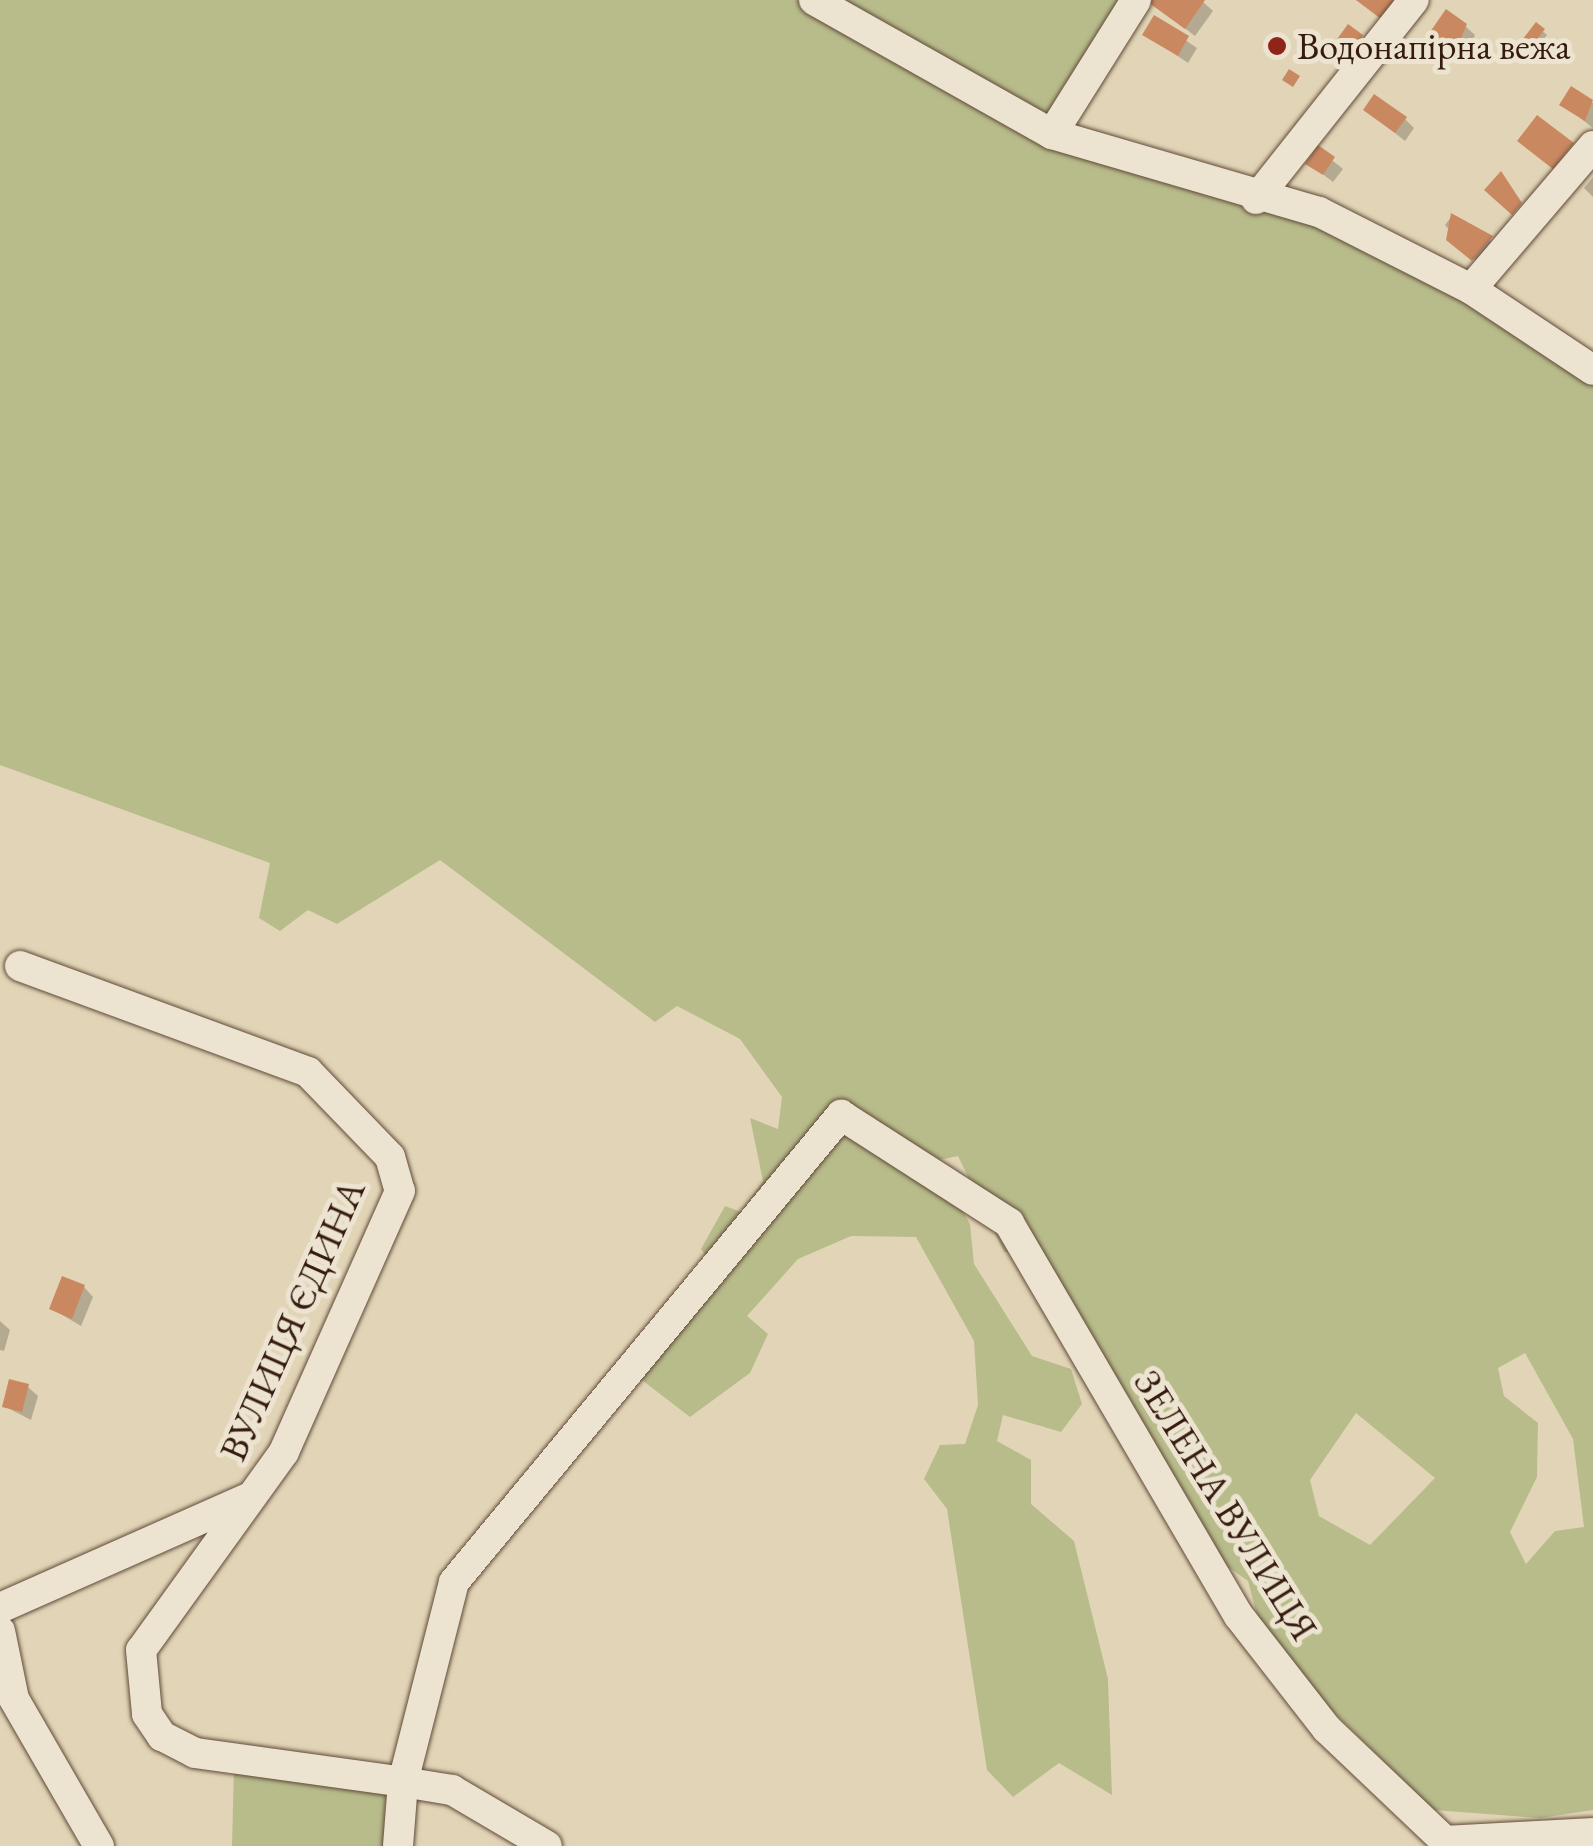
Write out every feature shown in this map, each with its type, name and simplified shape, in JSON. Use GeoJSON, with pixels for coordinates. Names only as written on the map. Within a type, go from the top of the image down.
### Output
{"type":"FeatureCollection","features":[{"type":"Feature","properties":{"kind":"street"},"geometry":{"type":"LineString","coordinates":[[814,0],[1052,134],[1256,199],[1319,212],[1471,289],[1593,370]]}},
{"type":"Feature","properties":{"kind":"street"},"geometry":{"type":"LineString","coordinates":[[1052,134],[1136,0]]}},
{"type":"Feature","properties":{"kind":"street"},"geometry":{"type":"LineString","coordinates":[[1256,199],[1414,0]]}},
{"type":"Feature","properties":{"kind":"street"},"geometry":{"type":"LineString","coordinates":[[1471,289],[1593,146]]}},
{"type":"Feature","properties":{"kind":"street","name":"ВУЛИЦЯ ЄДИНА"},"geometry":{"type":"LineString","coordinates":[[20,966],[308,1072],[390,1157],[400,1190],[258,1494],[172,1596],[141,1650],[147,1714],[162,1736],[195,1754],[452,1790],[547,1846]]}},
{"type":"Feature","properties":{"kind":"street","name":"ЗЕЛЕНА ВУЛИЦЯ"},"geometry":{"type":"LineString","coordinates":[[403,1782],[454,1582],[841,1116],[1009,1223],[1239,1616],[1327,1729],[1445,1841],[1593,1833]]}},
{"type":"Feature","properties":{"kind":"street"},"geometry":{"type":"LineString","coordinates":[[0,1608],[258,1494]]}},
{"type":"Feature","properties":{"kind":"street"},"geometry":{"type":"LineString","coordinates":[[0,1630],[14,1699],[99,1846]]}},
{"type":"Feature","properties":{"kind":"street"},"geometry":{"type":"LineString","coordinates":[[398,1846],[403,1782]]}},
{"type":"Feature","properties":{"kind":"green space"},"geometry":{"type":"Polygon","coordinates":[[[0,0],[1136,0],[1053,133],[1319,212],[1593,370],[1593,1810],[1540,1818],[1434,1810],[1265,1645],[1248,1581],[1194,1543],[1020,1254],[1004,1252],[958,1156],[934,1161],[970,1224],[974,1264],[1032,1356],[1071,1369],[1082,1404],[1061,1432],[1003,1415],[997,1441],[1031,1460],[1031,1504],[1074,1541],[1108,1679],[1112,1795],[1059,1763],[1013,1797],[987,1770],[947,1509],[924,1479],[940,1445],[965,1444],[978,1405],[974,1341],[916,1237],[851,1236],[798,1259],[747,1316],[768,1334],[750,1373],[690,1417],[634,1374],[719,1274],[701,1249],[725,1206],[741,1212],[763,1181],[750,1118],[778,1129],[782,1097],[740,1039],[677,1006],[655,1022],[440,860],[337,924],[308,910],[280,931],[259,918],[270,863],[0,765],[0,0]],[[1525,1353],[1498,1368],[1504,1396],[1538,1423],[1537,1477],[1510,1532],[1526,1564],[1555,1531],[1584,1527],[1573,1439],[1525,1353]],[[1356,1413],[1310,1480],[1319,1516],[1370,1545],[1435,1478],[1356,1413]]]}},
{"type":"Feature","properties":{"kind":"green space"},"geometry":{"type":"Polygon","coordinates":[[[234,1768],[386,1792],[383,1846],[232,1846],[234,1768]]]}},
{"type":"Feature","properties":{"kind":"building"},"geometry":{"type":"Polygon","coordinates":[[[1145,0],[1205,0],[1185,29],[1145,0]]]}},
{"type":"Feature","properties":{"kind":"building"},"geometry":{"type":"Polygon","coordinates":[[[1356,0],[1396,0],[1381,19],[1356,0]]]}},
{"type":"Feature","properties":{"kind":"building"},"geometry":{"type":"Polygon","coordinates":[[[1446,9],[1467,24],[1456,50],[1430,32],[1446,9]]]}},
{"type":"Feature","properties":{"kind":"building"},"geometry":{"type":"Polygon","coordinates":[[[1154,15],[1189,36],[1178,56],[1142,35],[1154,15]]]}},
{"type":"Feature","properties":{"kind":"building"},"geometry":{"type":"Polygon","coordinates":[[[1536,22],[1545,29],[1531,47],[1522,40],[1536,22]]]}},
{"type":"Feature","properties":{"kind":"building"},"geometry":{"type":"Polygon","coordinates":[[[1348,24],[1363,35],[1352,62],[1332,46],[1348,24]]]}},
{"type":"Feature","properties":{"kind":"building"},"geometry":{"type":"Polygon","coordinates":[[[1289,69],[1300,76],[1293,87],[1282,80],[1289,69]]]}},
{"type":"Feature","properties":{"kind":"building"},"geometry":{"type":"Polygon","coordinates":[[[1571,86],[1593,100],[1585,121],[1559,105],[1571,86]]]}},
{"type":"Feature","properties":{"kind":"building"},"geometry":{"type":"Polygon","coordinates":[[[1374,94],[1407,117],[1395,133],[1363,110],[1374,94]]]}},
{"type":"Feature","properties":{"kind":"building"},"geometry":{"type":"Polygon","coordinates":[[[1537,115],[1574,143],[1553,169],[1517,141],[1537,115]]]}},
{"type":"Feature","properties":{"kind":"building"},"geometry":{"type":"Polygon","coordinates":[[[1318,145],[1335,157],[1323,175],[1305,164],[1318,145]]]}},
{"type":"Feature","properties":{"kind":"building"},"geometry":{"type":"Polygon","coordinates":[[[1501,171],[1522,203],[1512,215],[1484,190],[1501,171]]]}},
{"type":"Feature","properties":{"kind":"building"},"geometry":{"type":"Polygon","coordinates":[[[1451,213],[1493,236],[1472,261],[1446,240],[1451,213]]]}},
{"type":"Feature","properties":{"kind":"building"},"geometry":{"type":"Polygon","coordinates":[[[62,1276],[85,1285],[72,1319],[49,1309],[62,1276]]]}},
{"type":"Feature","properties":{"kind":"building"},"geometry":{"type":"Polygon","coordinates":[[[9,1379],[29,1384],[22,1412],[2,1407],[9,1379]]]}},
{"type":"Feature","properties":{"kind":"place","name":"Водонапірна вежа"},"geometry":{"type":"Point","coordinates":[1277,46]}}]}
